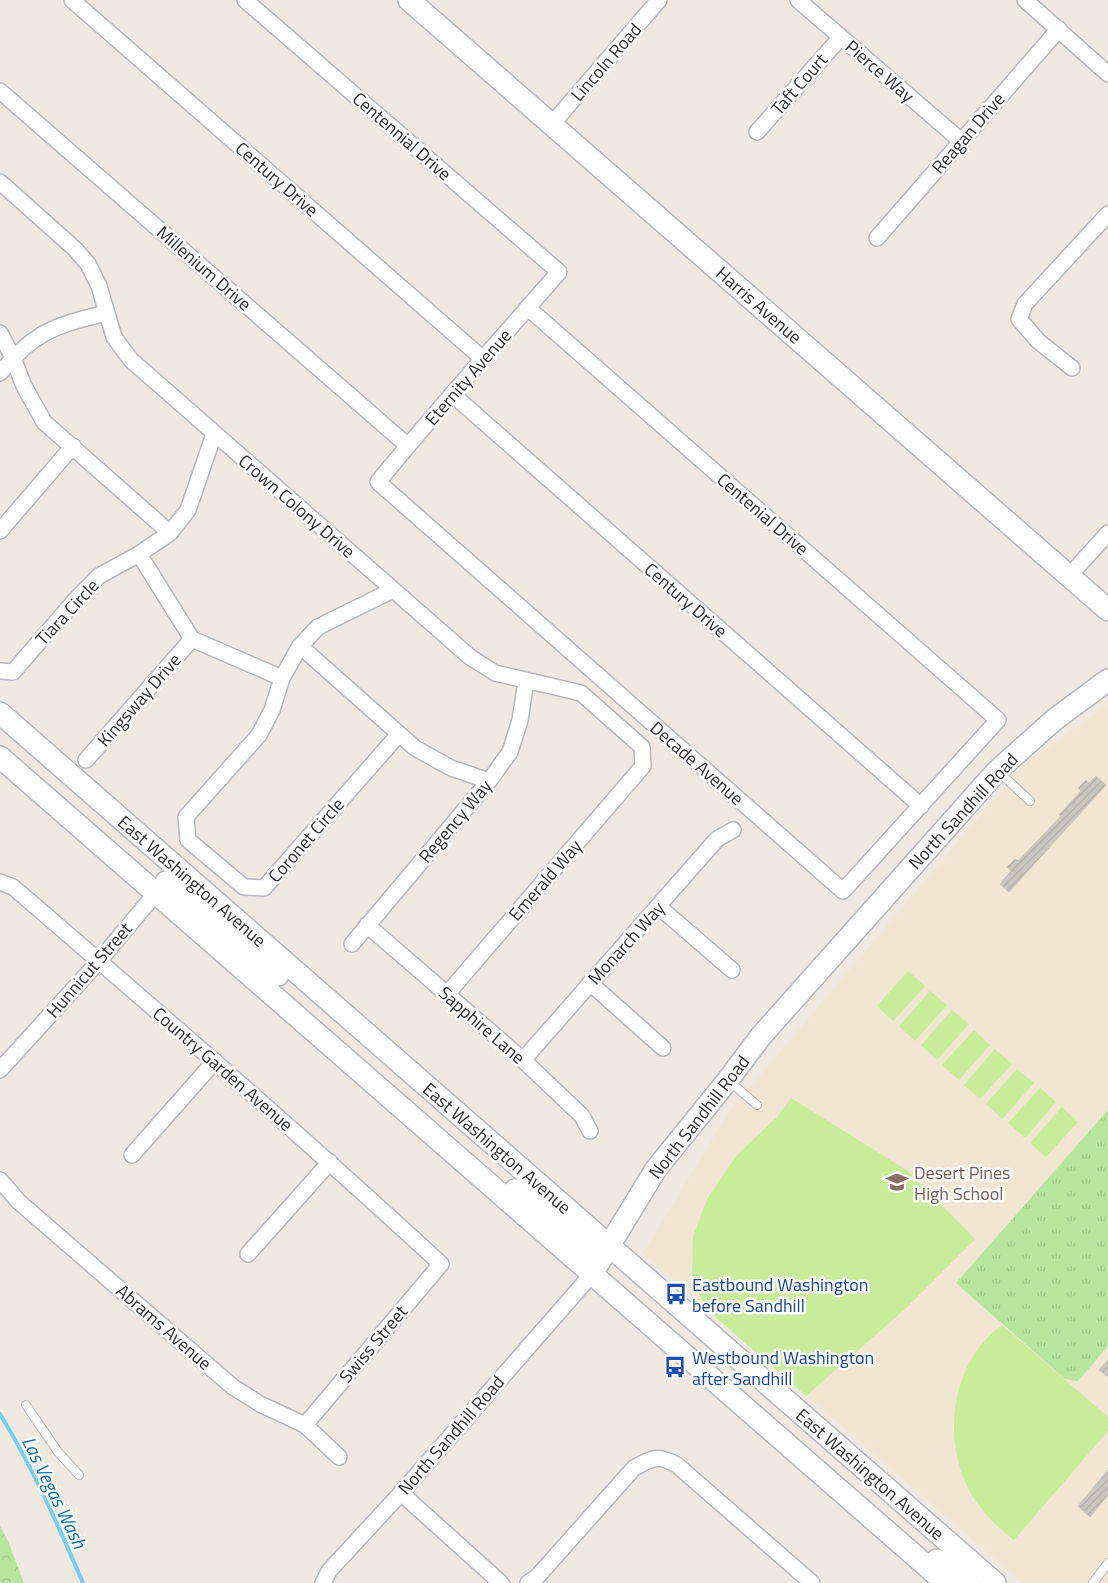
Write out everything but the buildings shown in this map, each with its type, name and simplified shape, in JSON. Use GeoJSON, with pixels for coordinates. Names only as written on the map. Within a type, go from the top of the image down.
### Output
{"type":"FeatureCollection","features":[{"type":"Feature","properties":{"kind":"main road","name":"Harris Avenue"},"geometry":{"type":"LineString","coordinates":[[409,0],[1108,610]]}},
{"type":"Feature","properties":{"kind":"main road","name":"North Sandhill Road"},"geometry":{"type":"LineString","coordinates":[[601,1259],[656,1169],[761,1036],[997,771],[1054,720],[1108,680]]}},
{"type":"Feature","properties":{"kind":"main road","name":"East Washington Avenue"},"geometry":{"type":"LineString","coordinates":[[0,713],[79,768],[167,882],[464,1163],[498,1178],[577,1236],[881,1526],[946,1583]]}},
{"type":"Feature","properties":{"kind":"main road"},"geometry":{"type":"LineString","coordinates":[[0,733],[32,757],[79,768]]}},
{"type":"Feature","properties":{"kind":"main road","name":"East Washington Avenue"},"geometry":{"type":"LineString","coordinates":[[0,758],[167,882],[398,1061],[601,1259],[995,1583]]}},
{"type":"Feature","properties":{"kind":"main road"},"geometry":{"type":"LineString","coordinates":[[881,1526],[916,1544],[968,1583]]}},
{"type":"Feature","properties":{"kind":"street","name":"Century Drive"},"geometry":{"type":"LineString","coordinates":[[72,0],[483,359]]}},
{"type":"Feature","properties":{"kind":"street","name":"Centennial Drive"},"geometry":{"type":"LineString","coordinates":[[245,0],[558,272]]}},
{"type":"Feature","properties":{"kind":"street","name":"Lincoln Road"},"geometry":{"type":"LineString","coordinates":[[552,124],[659,0]]}},
{"type":"Feature","properties":{"kind":"street","name":"Pierce Way"},"geometry":{"type":"LineString","coordinates":[[798,0],[961,141]]}},
{"type":"Feature","properties":{"kind":"street"},"geometry":{"type":"LineString","coordinates":[[1025,0],[1108,74]]}},
{"type":"Feature","properties":{"kind":"street","name":"Reagan Drive"},"geometry":{"type":"LineString","coordinates":[[877,238],[1058,29]]}},
{"type":"Feature","properties":{"kind":"street","name":"Taft Court"},"geometry":{"type":"LineString","coordinates":[[757,132],[841,37]]}},
{"type":"Feature","properties":{"kind":"street","name":"Millenium Drive"},"geometry":{"type":"LineString","coordinates":[[0,91],[408,446]]}},
{"type":"Feature","properties":{"kind":"street","name":"Crown Colony Drive"},"geometry":{"type":"LineString","coordinates":[[0,182],[75,249],[88,264],[99,286],[114,337],[132,360],[470,657],[495,673],[581,693],[642,747],[643,766]]}},
{"type":"Feature","properties":{"kind":"street"},"geometry":{"type":"LineString","coordinates":[[1072,368],[1038,341],[1019,319],[1025,304],[1108,214]]}},
{"type":"Feature","properties":{"kind":"street","name":"Eternity Avenue"},"geometry":{"type":"LineString","coordinates":[[378,482],[558,272]]}},
{"type":"Feature","properties":{"kind":"street","name":"Centenial Drive"},"geometry":{"type":"LineString","coordinates":[[528,308],[998,720]]}},
{"type":"Feature","properties":{"kind":"street"},"geometry":{"type":"LineString","coordinates":[[0,373],[13,358],[37,338],[51,331],[106,312]]}},
{"type":"Feature","properties":{"kind":"street"},"geometry":{"type":"LineString","coordinates":[[0,333],[13,358],[24,386],[44,422],[170,533]]}},
{"type":"Feature","properties":{"kind":"street","name":"Century Drive"},"geometry":{"type":"LineString","coordinates":[[452,394],[920,806]]}},
{"type":"Feature","properties":{"kind":"street"},"geometry":{"type":"LineString","coordinates":[[214,434],[188,510],[170,533],[139,554],[192,639],[282,678],[300,646],[318,627],[393,590]]}},
{"type":"Feature","properties":{"kind":"street"},"geometry":{"type":"LineString","coordinates":[[0,531],[73,446]]}},
{"type":"Feature","properties":{"kind":"street","name":"Decade Avenue"},"geometry":{"type":"LineString","coordinates":[[378,482],[844,891],[998,720]]}},
{"type":"Feature","properties":{"kind":"street"},"geometry":{"type":"LineString","coordinates":[[1069,576],[1108,533]]}},
{"type":"Feature","properties":{"kind":"street","name":"Tiara Circle"},"geometry":{"type":"LineString","coordinates":[[0,671],[13,672],[79,596],[99,576],[139,554]]}},
{"type":"Feature","properties":{"kind":"street","name":"Kingsway Drive"},"geometry":{"type":"LineString","coordinates":[[79,768],[192,639]]}},
{"type":"Feature","properties":{"kind":"street"},"geometry":{"type":"LineString","coordinates":[[300,646],[415,748],[451,768],[489,781]]}},
{"type":"Feature","properties":{"kind":"street","name":"Coronet Circle"},"geometry":{"type":"LineString","coordinates":[[282,678],[272,710],[259,735],[186,817],[188,840],[244,887],[264,888],[399,734]]}},
{"type":"Feature","properties":{"kind":"street","name":"Regency Way"},"geometry":{"type":"LineString","coordinates":[[352,944],[489,781],[510,752],[520,720],[526,681]]}},
{"type":"Feature","properties":{"kind":"street","name":"Emerald Way"},"geometry":{"type":"LineString","coordinates":[[447,994],[643,766]]}},
{"type":"Feature","properties":{"kind":"street","name":"Monarch Way"},"geometry":{"type":"LineString","coordinates":[[523,1060],[717,839],[733,830]]}},
{"type":"Feature","properties":{"kind":"street","name":"Country Garden Avenue"},"geometry":{"type":"LineString","coordinates":[[0,882],[13,886],[330,1162],[441,1264]]}},
{"type":"Feature","properties":{"kind":"street","name":"Hunnicut Street"},"geometry":{"type":"LineString","coordinates":[[0,1070],[167,882]]}},
{"type":"Feature","properties":{"kind":"street"},"geometry":{"type":"LineString","coordinates":[[658,906],[732,970]]}},
{"type":"Feature","properties":{"kind":"street","name":"Sapphire Lane"},"geometry":{"type":"LineString","coordinates":[[367,926],[523,1060],[582,1116],[590,1131]]}},
{"type":"Feature","properties":{"kind":"street"},"geometry":{"type":"LineString","coordinates":[[590,983],[663,1048]]}},
{"type":"Feature","properties":{"kind":"street"},"geometry":{"type":"LineString","coordinates":[[132,1155],[214,1061]]}},
{"type":"Feature","properties":{"kind":"street"},"geometry":{"type":"LineString","coordinates":[[248,1254],[330,1162]]}},
{"type":"Feature","properties":{"kind":"street","name":"Abrams Avenue"},"geometry":{"type":"LineString","coordinates":[[0,1180],[19,1202],[233,1387],[260,1404],[305,1424],[339,1457]]}},
{"type":"Feature","properties":{"kind":"street","name":"North Sandhill Road"},"geometry":{"type":"LineString","coordinates":[[323,1583],[329,1572],[400,1493],[601,1259]]}},
{"type":"Feature","properties":{"kind":"street","name":"Swiss Street"},"geometry":{"type":"LineString","coordinates":[[305,1424],[441,1264]]}},
{"type":"Feature","properties":{"kind":"street"},"geometry":{"type":"LineString","coordinates":[[528,1583],[537,1577],[634,1468],[652,1458],[665,1459],[677,1465],[794,1577],[812,1583]]}},
{"type":"Feature","properties":{"kind":"street"},"geometry":{"type":"LineString","coordinates":[[400,1493],[502,1583]]}},
{"type":"Feature","properties":{"kind":"lane"},"geometry":{"type":"LineString","coordinates":[[997,771],[1030,801]]}},
{"type":"Feature","properties":{"kind":"lane"},"geometry":{"type":"LineString","coordinates":[[728,1080],[757,1105]]}},
{"type":"Feature","properties":{"kind":"lane"},"geometry":{"type":"LineString","coordinates":[[26,1405],[58,1452],[79,1475]]}},
{"type":"Feature","properties":{"kind":"lane"},"geometry":{"type":"LineString","coordinates":[[1092,1583],[1108,1563]]}},
{"type":"Feature","properties":{"kind":"shaded area","name":"Desert Pines High School"},"geometry":{"type":"Polygon","coordinates":[[[1108,704],[1108,1583],[1022,1583],[643,1253],[729,1112],[1024,764],[1108,704]]]}},
{"type":"Feature","properties":{"kind":"green space"},"geometry":{"type":"Polygon","coordinates":[[[908,971],[925,986],[893,1021],[877,1006],[908,971]]]}},
{"type":"Feature","properties":{"kind":"green space"},"geometry":{"type":"Polygon","coordinates":[[[930,991],[947,1005],[915,1041],[899,1026],[930,991]]]}},
{"type":"Feature","properties":{"kind":"green space"},"geometry":{"type":"Polygon","coordinates":[[[952,1010],[969,1024],[937,1060],[921,1045],[952,1010]]]}},
{"type":"Feature","properties":{"kind":"green space"},"geometry":{"type":"Polygon","coordinates":[[[974,1030],[990,1045],[959,1080],[942,1065],[974,1030]]]}},
{"type":"Feature","properties":{"kind":"green space"},"geometry":{"type":"Polygon","coordinates":[[[995,1049],[1012,1064],[980,1099],[964,1085],[995,1049]]]}},
{"type":"Feature","properties":{"kind":"green space"},"geometry":{"type":"Polygon","coordinates":[[[1017,1069],[1034,1083],[1002,1119],[986,1104],[1017,1069]]]}},
{"type":"Feature","properties":{"kind":"green space"},"geometry":{"type":"Polygon","coordinates":[[[1040,1088],[1056,1102],[1025,1138],[1008,1123],[1040,1088]]]}},
{"type":"Feature","properties":{"kind":"green space"},"geometry":{"type":"Polygon","coordinates":[[[791,1098],[908,1171],[975,1239],[904,1310],[806,1396],[705,1308],[692,1275],[693,1237],[707,1199],[736,1156],[777,1117],[791,1098]]]}},
{"type":"Feature","properties":{"kind":"green space"},"geometry":{"type":"Polygon","coordinates":[[[1062,1107],[1078,1122],[1046,1157],[1030,1143],[1062,1107]]]}},
{"type":"Feature","properties":{"kind":"green space"},"geometry":{"type":"Polygon","coordinates":[[[1108,1110],[1108,1346],[1078,1381],[1065,1379],[956,1283],[1108,1110]]]}},
{"type":"Feature","properties":{"kind":"green space"},"geometry":{"type":"Polygon","coordinates":[[[1002,1325],[1108,1417],[1108,1431],[1014,1540],[989,1518],[970,1492],[961,1471],[954,1425],[956,1402],[962,1380],[971,1359],[985,1341],[1002,1325]]]}},
{"type":"Feature","properties":{"kind":"green space"},"geometry":{"type":"Polygon","coordinates":[[[0,1526],[8,1541],[24,1583],[0,1583],[0,1526]]]}},
{"type":"Feature","properties":{"kind":"waterway","name":"Las Vegas Wash"},"geometry":{"type":"LineString","coordinates":[[0,1414],[34,1476],[83,1583]]}},
{"type":"Feature","properties":{"kind":"place","name":"Desert Pines High School"},"geometry":{"type":"Point","coordinates":[897,1182]}},
{"type":"Feature","properties":{"kind":"place","name":"Eastbound Washington before Sandhill"},"geometry":{"type":"Point","coordinates":[676,1294]}},
{"type":"Feature","properties":{"kind":"place","name":"Westbound Washington after Sandhill"},"geometry":{"type":"Point","coordinates":[675,1367]}}]}
